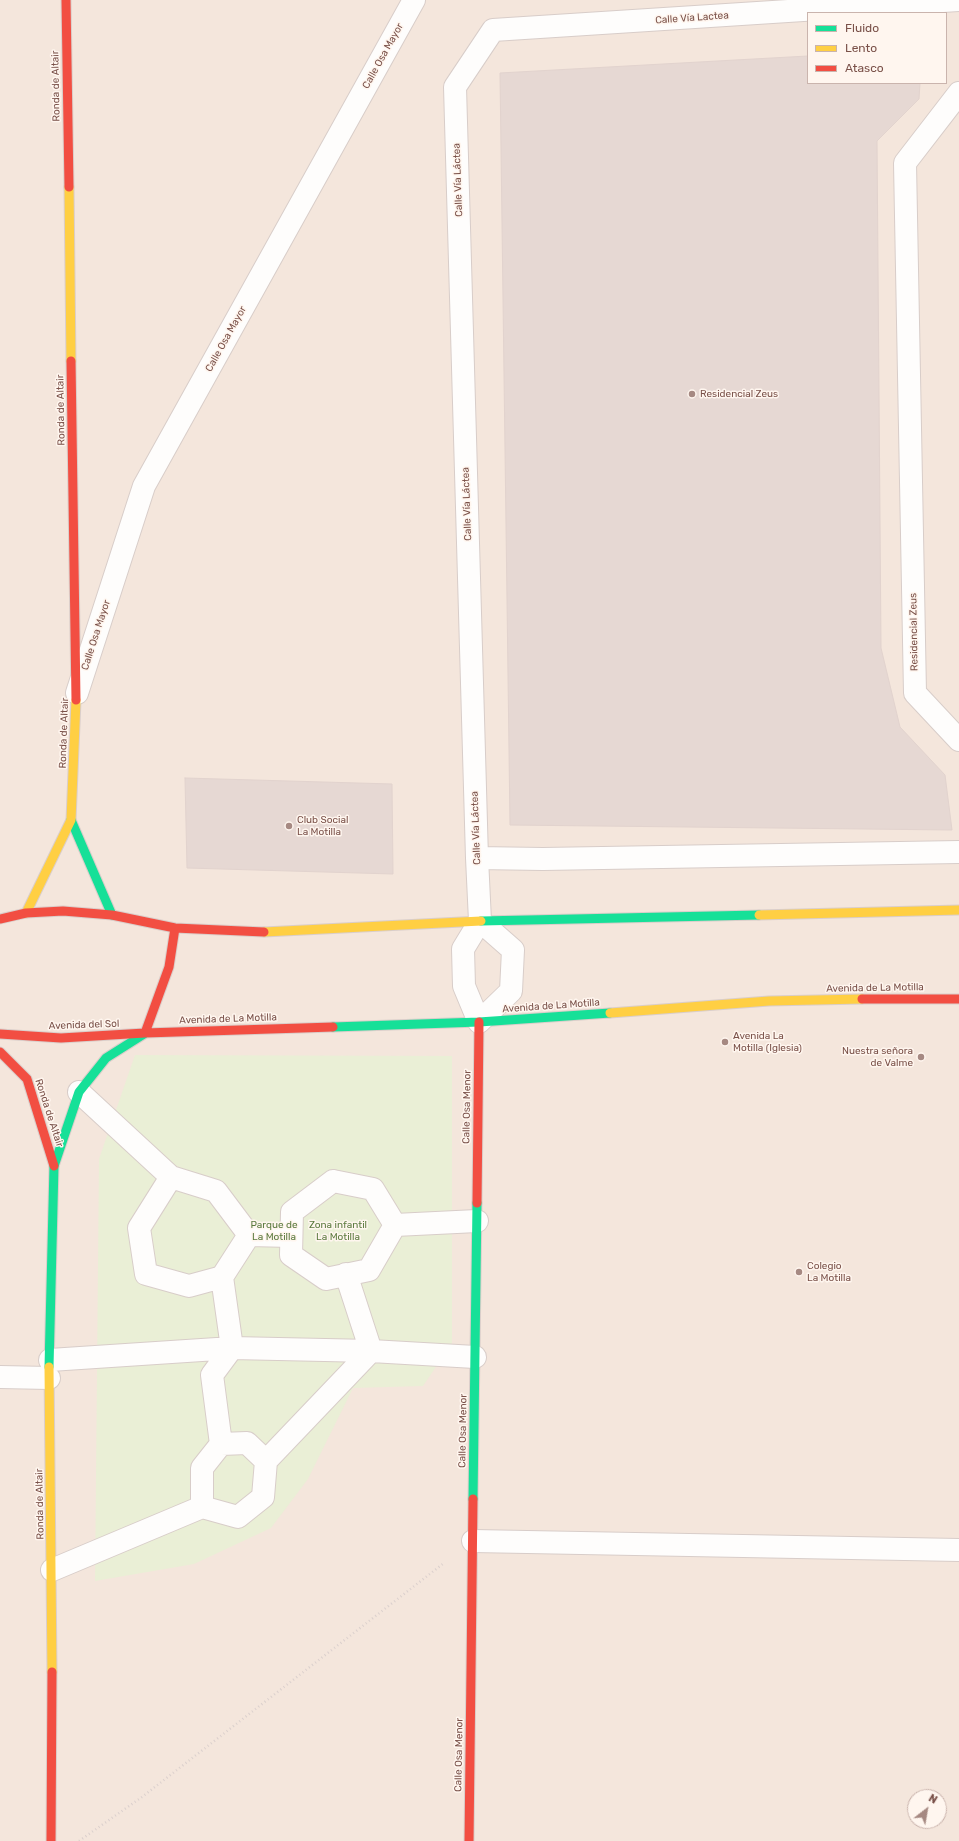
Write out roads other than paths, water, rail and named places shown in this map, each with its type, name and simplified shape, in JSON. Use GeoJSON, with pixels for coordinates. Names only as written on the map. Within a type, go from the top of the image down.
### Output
{"type":"FeatureCollection","features":[{"type":"Feature","properties":{"kind":"street","name":"Ronda de Altair"},"geometry":{"type":"LineString","coordinates":[[26,913],[71,820],[76,696],[66,0]]}},
{"type":"Feature","properties":{"kind":"street","name":"Calle Osa Mayor"},"geometry":{"type":"LineString","coordinates":[[76,696],[144,486],[414,0]]}},
{"type":"Feature","properties":{"kind":"street","name":"Calle Vía Lactea"},"geometry":{"type":"LineString","coordinates":[[455,88],[493,30],[959,0]]}},
{"type":"Feature","properties":{"kind":"street","name":"Calle Vía Láctea"},"geometry":{"type":"LineString","coordinates":[[455,88],[480,921]]}},
{"type":"Feature","properties":{"kind":"street","name":"Residencial Zeus"},"geometry":{"type":"LineString","coordinates":[[959,93],[905,163],[915,693],[959,740]]}},
{"type":"Feature","properties":{"kind":"street","name":"Ronda de Altair"},"geometry":{"type":"LineString","coordinates":[[71,820],[112,915]]}},
{"type":"Feature","properties":{"kind":"street"},"geometry":{"type":"LineString","coordinates":[[477,858],[543,859],[959,852]]}},
{"type":"Feature","properties":{"kind":"street"},"geometry":{"type":"LineString","coordinates":[[0,919],[26,913],[63,911],[112,915],[175,928],[273,932],[480,921],[929,912],[959,910]]}},
{"type":"Feature","properties":{"kind":"street"},"geometry":{"type":"LineString","coordinates":[[480,921],[513,950],[511,991],[479,1022],[464,986],[463,949],[480,921]]}},
{"type":"Feature","properties":{"kind":"street"},"geometry":{"type":"LineString","coordinates":[[145,1033],[169,967],[175,928]]}},
{"type":"Feature","properties":{"kind":"street","name":"Avenida de La Motilla"},"geometry":{"type":"LineString","coordinates":[[145,1033],[479,1022],[769,1001],[937,998],[959,999]]}},
{"type":"Feature","properties":{"kind":"street","name":"Calle Osa Menor"},"geometry":{"type":"LineString","coordinates":[[470,1841],[479,1022]]}},
{"type":"Feature","properties":{"kind":"street","name":"Ronda de Altair"},"geometry":{"type":"LineString","coordinates":[[51,1841],[52,1570],[49,1369],[54,1166],[79,1092],[106,1058],[145,1033]]}},
{"type":"Feature","properties":{"kind":"street","name":"Avenida del Sol"},"geometry":{"type":"LineString","coordinates":[[0,1034],[61,1038],[145,1033]]}},
{"type":"Feature","properties":{"kind":"street","name":"Ronda de Altair"},"geometry":{"type":"LineString","coordinates":[[0,1052],[28,1079],[54,1166]]}},
{"type":"Feature","properties":{"kind":"street"},"geometry":{"type":"LineString","coordinates":[[79,1092],[171,1177],[216,1191],[249,1235]]}},
{"type":"Feature","properties":{"kind":"street"},"geometry":{"type":"LineString","coordinates":[[171,1177],[139,1228],[146,1274],[189,1286],[222,1277]]}},
{"type":"Feature","properties":{"kind":"street"},"geometry":{"type":"LineString","coordinates":[[333,1181],[373,1189],[395,1225],[369,1270],[326,1279],[291,1255],[292,1212],[333,1181]]}},
{"type":"Feature","properties":{"kind":"street"},"geometry":{"type":"LineString","coordinates":[[395,1225],[477,1221]]}},
{"type":"Feature","properties":{"kind":"street"},"geometry":{"type":"LineString","coordinates":[[249,1235],[291,1236]]}},
{"type":"Feature","properties":{"kind":"street"},"geometry":{"type":"LineString","coordinates":[[202,1507],[202,1468],[221,1444],[212,1375],[232,1348],[222,1277],[249,1235]]}},
{"type":"Feature","properties":{"kind":"street"},"geometry":{"type":"LineString","coordinates":[[346,1274],[371,1351]]}},
{"type":"Feature","properties":{"kind":"street"},"geometry":{"type":"LineString","coordinates":[[0,1377],[49,1369],[232,1348],[371,1351],[475,1357]]}},
{"type":"Feature","properties":{"kind":"street"},"geometry":{"type":"LineString","coordinates":[[52,1570],[202,1507],[238,1517],[263,1497],[266,1461],[371,1351]]}},
{"type":"Feature","properties":{"kind":"street"},"geometry":{"type":"LineString","coordinates":[[221,1444],[247,1443],[266,1461]]}},
{"type":"Feature","properties":{"kind":"street"},"geometry":{"type":"LineString","coordinates":[[473,1541],[959,1550]]}},
{"type":"Feature","properties":{"kind":"place","name":"Residencial Zeus"},"geometry":{"type":"Point","coordinates":[692,394]}},
{"type":"Feature","properties":{"kind":"place","name":"Club Social La Motilla"},"geometry":{"type":"Point","coordinates":[289,826]}},
{"type":"Feature","properties":{"kind":"place","name":"Avenida La Motilla (Iglesia)"},"geometry":{"type":"Point","coordinates":[725,1042]}},
{"type":"Feature","properties":{"kind":"place","name":"Nuestra señora de Valme"},"geometry":{"type":"Point","coordinates":[921,1057]}},
{"type":"Feature","properties":{"kind":"place","name":"Colegio La Motilla"},"geometry":{"type":"Point","coordinates":[799,1272]}},
{"type":"Feature","properties":{"kind":"park label","name":"Parque de La Motilla"},"geometry":{"type":"Point","coordinates":[274,1230]}},
{"type":"Feature","properties":{"kind":"park label","name":"Zona infantil La Motilla"},"geometry":{"type":"Point","coordinates":[338,1230]}}]}
